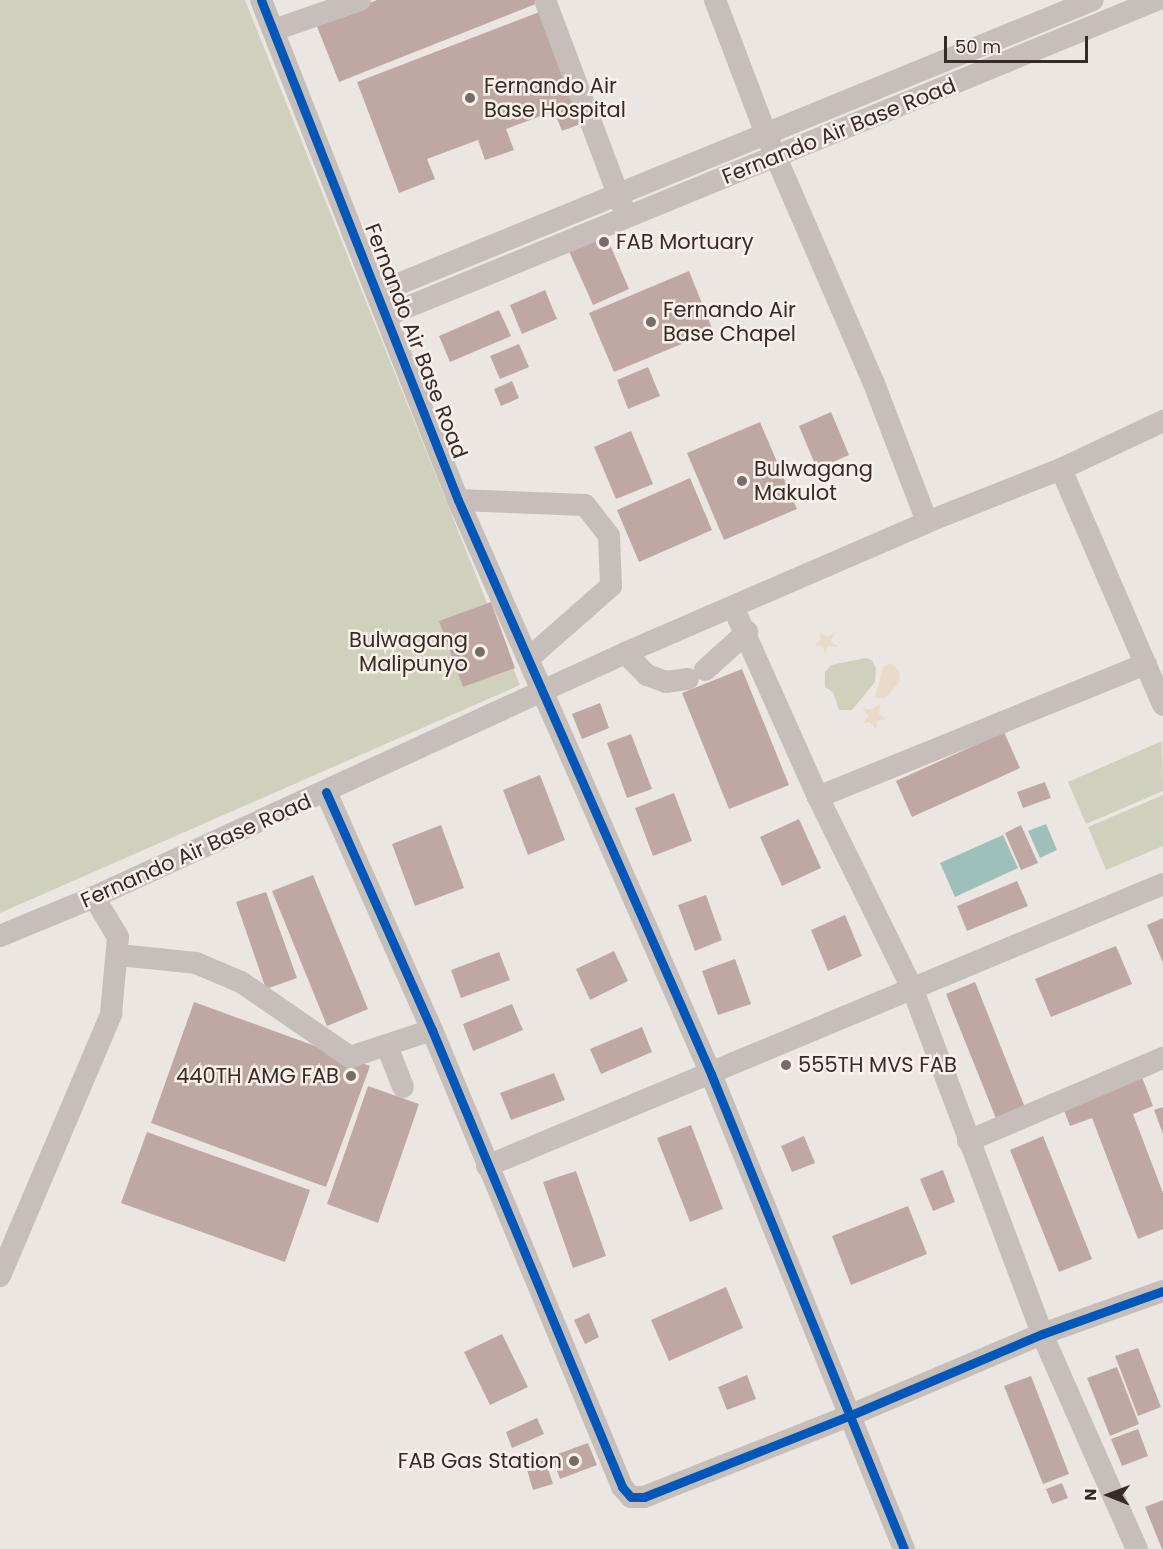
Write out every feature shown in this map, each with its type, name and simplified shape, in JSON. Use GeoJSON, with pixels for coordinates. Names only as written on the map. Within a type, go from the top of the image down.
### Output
{"type":"FeatureCollection","features":[{"type":"Feature","properties":{"kind":"street","name":"Fernando Air Base Road"},"geometry":{"type":"LineString","coordinates":[[0,936],[94,897],[543,693],[458,500],[379,292],[261,0]]}},
{"type":"Feature","properties":{"kind":"street"},"geometry":{"type":"LineString","coordinates":[[274,30],[360,0]]}},
{"type":"Feature","properties":{"kind":"street"},"geometry":{"type":"LineString","coordinates":[[545,0],[627,218]]}},
{"type":"Feature","properties":{"kind":"street"},"geometry":{"type":"LineString","coordinates":[[716,0],[766,134],[873,381],[927,522]]}},
{"type":"Feature","properties":{"kind":"street","name":"Fernando Air Base Road"},"geometry":{"type":"LineString","coordinates":[[379,292],[1093,0]]}},
{"type":"Feature","properties":{"kind":"street","name":"Fernando Air Base Road"},"geometry":{"type":"LineString","coordinates":[[388,315],[1156,0]]}},
{"type":"Feature","properties":{"kind":"street"},"geometry":{"type":"LineString","coordinates":[[1040,22],[1035,35],[1046,45]]}},
{"type":"Feature","properties":{"kind":"street"},"geometry":{"type":"LineString","coordinates":[[1006,36],[1015,45],[1012,60]]}},
{"type":"Feature","properties":{"kind":"street"},"geometry":{"type":"LineString","coordinates":[[453,262],[463,284]]}},
{"type":"Feature","properties":{"kind":"street"},"geometry":{"type":"LineString","coordinates":[[904,1549],[711,1074],[543,693],[625,653],[927,522],[1061,469],[1163,421]]}},
{"type":"Feature","properties":{"kind":"street"},"geometry":{"type":"LineString","coordinates":[[1061,469],[1163,705]]}},
{"type":"Feature","properties":{"kind":"street"},"geometry":{"type":"LineString","coordinates":[[458,500],[585,505],[609,536],[611,586],[529,658]]}},
{"type":"Feature","properties":{"kind":"street"},"geometry":{"type":"LineString","coordinates":[[733,607],[747,632],[818,797],[913,990],[1042,1334],[1137,1549]]}},
{"type":"Feature","properties":{"kind":"street"},"geometry":{"type":"LineString","coordinates":[[625,653],[647,675],[666,682],[696,674],[747,632]]}},
{"type":"Feature","properties":{"kind":"street"},"geometry":{"type":"LineString","coordinates":[[818,797],[1146,664]]}},
{"type":"Feature","properties":{"kind":"street"},"geometry":{"type":"LineString","coordinates":[[326,792],[432,1030],[621,1487],[631,1497],[644,1497],[851,1415],[1042,1334],[1163,1292]]}},
{"type":"Feature","properties":{"kind":"street"},"geometry":{"type":"LineString","coordinates":[[488,1166],[1163,885]]}},
{"type":"Feature","properties":{"kind":"street"},"geometry":{"type":"LineString","coordinates":[[0,1276],[111,1014],[119,955],[118,936],[94,897]]}},
{"type":"Feature","properties":{"kind":"street"},"geometry":{"type":"LineString","coordinates":[[119,955],[196,963],[232,978],[350,1057],[432,1030]]}},
{"type":"Feature","properties":{"kind":"street"},"geometry":{"type":"LineString","coordinates":[[387,1046],[403,1087]]}},
{"type":"Feature","properties":{"kind":"street"},"geometry":{"type":"LineString","coordinates":[[968,1141],[1163,1058]]}},
{"type":"Feature","properties":{"kind":"green space"},"geometry":{"type":"Polygon","coordinates":[[[0,0],[245,0],[520,685],[0,913],[0,0]]]}},
{"type":"Feature","properties":{"kind":"green space"},"geometry":{"type":"Polygon","coordinates":[[[866,658],[872,660],[876,669],[875,682],[852,710],[839,710],[833,692],[825,687],[825,672],[831,665],[866,658]]]}},
{"type":"Feature","properties":{"kind":"green space"},"geometry":{"type":"Polygon","coordinates":[[[1162,741],[1163,791],[1086,824],[1068,782],[1162,741]]]}},
{"type":"Feature","properties":{"kind":"green space"},"geometry":{"type":"Polygon","coordinates":[[[1163,795],[1163,846],[1106,870],[1088,827],[1163,795]]]}},
{"type":"Feature","properties":{"kind":"sand"},"geometry":{"type":"Polygon","coordinates":[[[819,631],[827,637],[835,632],[831,641],[839,647],[828,646],[825,654],[823,646],[814,645],[821,640],[819,631]]]}},
{"type":"Feature","properties":{"kind":"sand"},"geometry":{"type":"Polygon","coordinates":[[[890,663],[899,670],[900,681],[885,698],[875,698],[883,667],[890,663]]]}},
{"type":"Feature","properties":{"kind":"sand"},"geometry":{"type":"Polygon","coordinates":[[[880,704],[879,714],[886,719],[877,721],[876,730],[870,722],[863,723],[868,716],[863,708],[871,710],[880,704]]]}},
{"type":"Feature","properties":{"kind":"water"},"geometry":{"type":"Polygon","coordinates":[[[1046,824],[1057,850],[1040,858],[1028,831],[1046,824]]]}},
{"type":"Feature","properties":{"kind":"water"},"geometry":{"type":"Polygon","coordinates":[[[1003,835],[1018,868],[955,897],[940,863],[1003,835]]]}},
{"type":"Feature","properties":{"kind":"building"},"geometry":{"type":"Polygon","coordinates":[[[377,0],[535,0],[536,4],[339,82],[316,24],[377,0]]]}},
{"type":"Feature","properties":{"kind":"building"},"geometry":{"type":"Polygon","coordinates":[[[542,11],[583,123],[562,131],[554,111],[506,129],[514,150],[485,160],[478,140],[427,159],[435,179],[399,193],[357,82],[542,11]]]}},
{"type":"Feature","properties":{"kind":"building"},"geometry":{"type":"Polygon","coordinates":[[[605,233],[629,289],[593,305],[568,249],[605,233]]]}},
{"type":"Feature","properties":{"kind":"building","name":"Fernando Air Base Chapel"},"geometry":{"type":"Polygon","coordinates":[[[689,271],[713,331],[614,372],[589,313],[689,271]]]}},
{"type":"Feature","properties":{"kind":"building"},"geometry":{"type":"Polygon","coordinates":[[[545,290],[557,319],[522,334],[510,305],[545,290]]]}},
{"type":"Feature","properties":{"kind":"building"},"geometry":{"type":"Polygon","coordinates":[[[499,310],[511,336],[450,362],[439,336],[499,310]]]}},
{"type":"Feature","properties":{"kind":"building"},"geometry":{"type":"Polygon","coordinates":[[[519,344],[529,367],[500,379],[490,356],[519,344]]]}},
{"type":"Feature","properties":{"kind":"building"},"geometry":{"type":"Polygon","coordinates":[[[648,367],[660,396],[628,409],[617,380],[648,367]]]}},
{"type":"Feature","properties":{"kind":"building"},"geometry":{"type":"Polygon","coordinates":[[[512,381],[519,398],[501,406],[494,389],[512,381]]]}},
{"type":"Feature","properties":{"kind":"building"},"geometry":{"type":"Polygon","coordinates":[[[831,412],[849,455],[817,469],[799,426],[831,412]]]}},
{"type":"Feature","properties":{"kind":"building","name":"Bulwagang Makulot"},"geometry":{"type":"Polygon","coordinates":[[[760,422],[797,509],[724,540],[687,453],[760,422]]]}},
{"type":"Feature","properties":{"kind":"building"},"geometry":{"type":"Polygon","coordinates":[[[631,431],[653,484],[616,499],[594,447],[631,431]]]}},
{"type":"Feature","properties":{"kind":"building"},"geometry":{"type":"Polygon","coordinates":[[[690,478],[712,530],[639,562],[617,510],[690,478]]]}},
{"type":"Feature","properties":{"kind":"building","name":"Bulwagang Malipunyo"},"geometry":{"type":"Polygon","coordinates":[[[491,602],[515,668],[463,687],[439,621],[491,602]]]}},
{"type":"Feature","properties":{"kind":"building"},"geometry":{"type":"Polygon","coordinates":[[[742,669],[789,785],[729,809],[682,693],[742,669]]]}},
{"type":"Feature","properties":{"kind":"building"},"geometry":{"type":"Polygon","coordinates":[[[600,703],[609,728],[582,739],[572,714],[600,703]]]}},
{"type":"Feature","properties":{"kind":"building"},"geometry":{"type":"Polygon","coordinates":[[[1004,732],[1020,768],[912,817],[896,781],[1004,732]]]}},
{"type":"Feature","properties":{"kind":"building"},"geometry":{"type":"Polygon","coordinates":[[[631,734],[652,789],[627,798],[607,743],[631,734]]]}},
{"type":"Feature","properties":{"kind":"building"},"geometry":{"type":"Polygon","coordinates":[[[540,775],[565,840],[528,855],[503,790],[540,775]]]}},
{"type":"Feature","properties":{"kind":"building"},"geometry":{"type":"Polygon","coordinates":[[[1045,782],[1051,798],[1023,808],[1017,792],[1045,782]]]}},
{"type":"Feature","properties":{"kind":"building"},"geometry":{"type":"Polygon","coordinates":[[[674,793],[692,841],[653,856],[635,808],[674,793]]]}},
{"type":"Feature","properties":{"kind":"building"},"geometry":{"type":"Polygon","coordinates":[[[799,819],[821,868],[782,886],[760,837],[799,819]]]}},
{"type":"Feature","properties":{"kind":"building"},"geometry":{"type":"Polygon","coordinates":[[[441,825],[464,888],[415,906],[392,844],[441,825]]]}},
{"type":"Feature","properties":{"kind":"building"},"geometry":{"type":"Polygon","coordinates":[[[1021,825],[1038,863],[1021,870],[1005,833],[1021,825]]]}},
{"type":"Feature","properties":{"kind":"building"},"geometry":{"type":"Polygon","coordinates":[[[313,875],[368,1009],[327,1026],[272,891],[313,875]]]}},
{"type":"Feature","properties":{"kind":"building"},"geometry":{"type":"Polygon","coordinates":[[[1017,881],[1028,906],[967,931],[957,906],[1017,881]]]}},
{"type":"Feature","properties":{"kind":"building"},"geometry":{"type":"Polygon","coordinates":[[[266,892],[297,978],[266,989],[236,902],[266,892]]]}},
{"type":"Feature","properties":{"kind":"building"},"geometry":{"type":"Polygon","coordinates":[[[706,895],[722,940],[695,951],[678,905],[706,895]]]}},
{"type":"Feature","properties":{"kind":"building"},"geometry":{"type":"Polygon","coordinates":[[[845,915],[862,956],[828,971],[811,930],[845,915]]]}},
{"type":"Feature","properties":{"kind":"building"},"geometry":{"type":"Polygon","coordinates":[[[1163,918],[1163,963],[1147,925],[1163,918]]]}},
{"type":"Feature","properties":{"kind":"building"},"geometry":{"type":"Polygon","coordinates":[[[1116,946],[1132,984],[1051,1017],[1035,979],[1116,946]]]}},
{"type":"Feature","properties":{"kind":"building"},"geometry":{"type":"Polygon","coordinates":[[[614,951],[628,981],[590,1000],[576,969],[614,951]]]}},
{"type":"Feature","properties":{"kind":"building"},"geometry":{"type":"Polygon","coordinates":[[[499,952],[510,980],[461,998],[451,970],[499,952]]]}},
{"type":"Feature","properties":{"kind":"building"},"geometry":{"type":"Polygon","coordinates":[[[735,959],[751,1004],[718,1015],[702,971],[735,959]]]}},
{"type":"Feature","properties":{"kind":"building"},"geometry":{"type":"Polygon","coordinates":[[[975,982],[1026,1110],[997,1121],[946,994],[975,982]]]}},
{"type":"Feature","properties":{"kind":"building"},"geometry":{"type":"Polygon","coordinates":[[[194,1002],[370,1066],[326,1187],[151,1123],[194,1002]]]}},
{"type":"Feature","properties":{"kind":"building"},"geometry":{"type":"Polygon","coordinates":[[[512,1004],[523,1030],[473,1051],[463,1024],[512,1004]]]}},
{"type":"Feature","properties":{"kind":"building"},"geometry":{"type":"Polygon","coordinates":[[[642,1027],[652,1052],[601,1074],[590,1049],[642,1027]]]}},
{"type":"Feature","properties":{"kind":"building"},"geometry":{"type":"Polygon","coordinates":[[[554,1073],[565,1100],[511,1120],[500,1093],[554,1073]]]}},
{"type":"Feature","properties":{"kind":"building"},"geometry":{"type":"Polygon","coordinates":[[[1142,1077],[1153,1106],[1133,1114],[1163,1193],[1163,1229],[1138,1239],[1092,1118],[1070,1126],[1063,1108],[1142,1077]]]}},
{"type":"Feature","properties":{"kind":"building"},"geometry":{"type":"Polygon","coordinates":[[[368,1086],[419,1104],[378,1223],[327,1204],[368,1086]]]}},
{"type":"Feature","properties":{"kind":"building"},"geometry":{"type":"Polygon","coordinates":[[[1163,1107],[1163,1134],[1154,1110],[1163,1107]]]}},
{"type":"Feature","properties":{"kind":"building"},"geometry":{"type":"Polygon","coordinates":[[[691,1125],[723,1209],[690,1222],[657,1138],[691,1125]]]}},
{"type":"Feature","properties":{"kind":"building"},"geometry":{"type":"Polygon","coordinates":[[[147,1132],[310,1190],[285,1262],[121,1203],[147,1132]]]}},
{"type":"Feature","properties":{"kind":"building"},"geometry":{"type":"Polygon","coordinates":[[[804,1136],[815,1163],[792,1172],[781,1146],[804,1136]]]}},
{"type":"Feature","properties":{"kind":"building"},"geometry":{"type":"Polygon","coordinates":[[[1043,1136],[1092,1259],[1059,1272],[1010,1150],[1043,1136]]]}},
{"type":"Feature","properties":{"kind":"building"},"geometry":{"type":"Polygon","coordinates":[[[943,1170],[955,1202],[933,1211],[920,1179],[943,1170]]]}},
{"type":"Feature","properties":{"kind":"building"},"geometry":{"type":"Polygon","coordinates":[[[576,1171],[606,1256],[573,1268],[543,1182],[576,1171]]]}},
{"type":"Feature","properties":{"kind":"building"},"geometry":{"type":"Polygon","coordinates":[[[908,1206],[927,1254],[851,1285],[832,1236],[908,1206]]]}},
{"type":"Feature","properties":{"kind":"building"},"geometry":{"type":"Polygon","coordinates":[[[726,1287],[743,1328],[669,1361],[651,1320],[726,1287]]]}},
{"type":"Feature","properties":{"kind":"building"},"geometry":{"type":"Polygon","coordinates":[[[589,1313],[599,1337],[585,1344],[574,1320],[589,1313]]]}},
{"type":"Feature","properties":{"kind":"building"},"geometry":{"type":"Polygon","coordinates":[[[502,1334],[528,1387],[490,1405],[464,1352],[502,1334]]]}},
{"type":"Feature","properties":{"kind":"building"},"geometry":{"type":"Polygon","coordinates":[[[1138,1348],[1161,1407],[1138,1416],[1115,1356],[1138,1348]]]}},
{"type":"Feature","properties":{"kind":"building"},"geometry":{"type":"Polygon","coordinates":[[[1117,1367],[1139,1424],[1110,1436],[1087,1378],[1117,1367]]]}},
{"type":"Feature","properties":{"kind":"building"},"geometry":{"type":"Polygon","coordinates":[[[747,1375],[756,1399],[727,1410],[718,1387],[747,1375]]]}},
{"type":"Feature","properties":{"kind":"building"},"geometry":{"type":"Polygon","coordinates":[[[1031,1376],[1069,1474],[1043,1484],[1004,1386],[1031,1376]]]}},
{"type":"Feature","properties":{"kind":"building"},"geometry":{"type":"Polygon","coordinates":[[[537,1418],[544,1434],[512,1448],[506,1432],[537,1418]]]}},
{"type":"Feature","properties":{"kind":"building"},"geometry":{"type":"Polygon","coordinates":[[[1138,1429],[1148,1456],[1122,1466],[1111,1439],[1138,1429]]]}},
{"type":"Feature","properties":{"kind":"building"},"geometry":{"type":"Polygon","coordinates":[[[588,1443],[597,1465],[560,1479],[552,1456],[588,1443]]]}},
{"type":"Feature","properties":{"kind":"building"},"geometry":{"type":"Polygon","coordinates":[[[543,1453],[553,1484],[533,1490],[524,1460],[543,1453]]]}},
{"type":"Feature","properties":{"kind":"building"},"geometry":{"type":"Polygon","coordinates":[[[1062,1483],[1068,1498],[1052,1504],[1046,1489],[1062,1483]]]}},
{"type":"Feature","properties":{"kind":"building"},"geometry":{"type":"Polygon","coordinates":[[[1163,1500],[1163,1549],[1162,1549],[1145,1507],[1163,1500]]]}},
{"type":"Feature","properties":{"kind":"cycle path"},"geometry":{"type":"LineString","coordinates":[[261,0],[458,500],[711,1074],[904,1549]]}},
{"type":"Feature","properties":{"kind":"cycle path"},"geometry":{"type":"LineString","coordinates":[[326,792],[432,1030],[622,1487],[631,1497],[644,1497],[851,1415],[1042,1334],[1163,1291]]}},
{"type":"Feature","properties":{"kind":"place","name":"Fernando Air Base Hospital"},"geometry":{"type":"Point","coordinates":[470,98]}},
{"type":"Feature","properties":{"kind":"place","name":"FAB Mortuary"},"geometry":{"type":"Point","coordinates":[604,242]}},
{"type":"Feature","properties":{"kind":"place","name":"Fernando Air Base Chapel"},"geometry":{"type":"Point","coordinates":[651,322]}},
{"type":"Feature","properties":{"kind":"place","name":"Bulwagang Makulot"},"geometry":{"type":"Point","coordinates":[742,481]}},
{"type":"Feature","properties":{"kind":"place","name":"Bulwagang Malipunyo"},"geometry":{"type":"Point","coordinates":[480,652]}},
{"type":"Feature","properties":{"kind":"place","name":"555TH MVS FAB"},"geometry":{"type":"Point","coordinates":[786,1065]}},
{"type":"Feature","properties":{"kind":"place","name":"440TH AMG FAB"},"geometry":{"type":"Point","coordinates":[351,1076]}},
{"type":"Feature","properties":{"kind":"place","name":"FAB Gas Station"},"geometry":{"type":"Point","coordinates":[574,1461]}}]}
